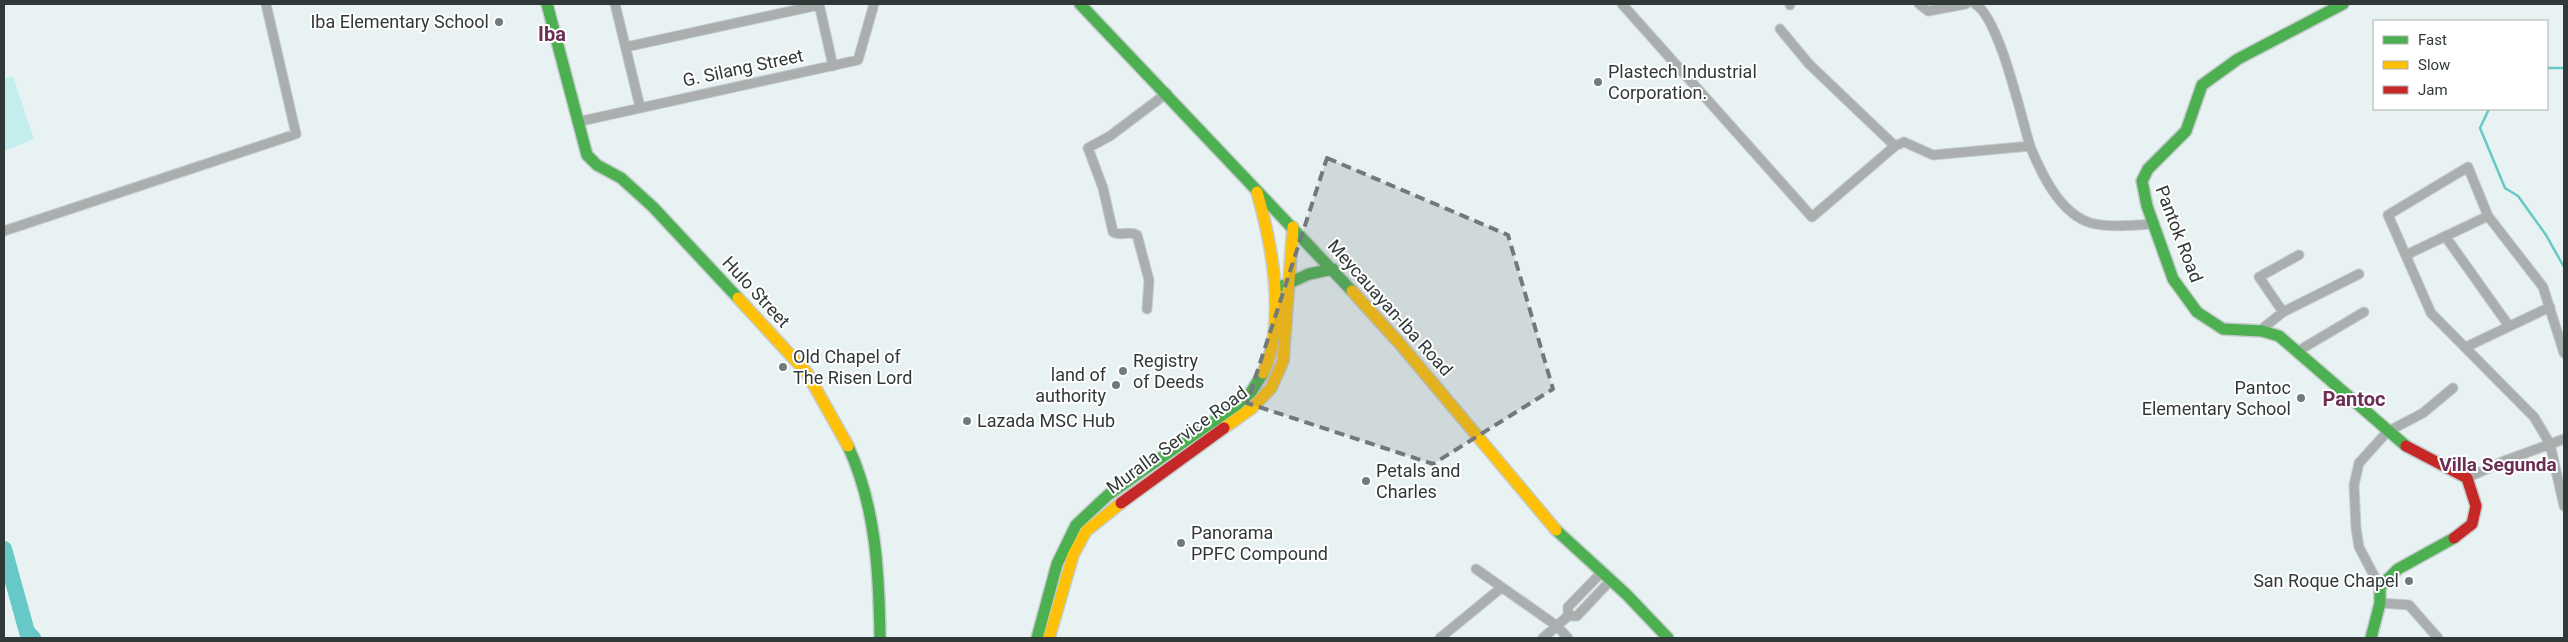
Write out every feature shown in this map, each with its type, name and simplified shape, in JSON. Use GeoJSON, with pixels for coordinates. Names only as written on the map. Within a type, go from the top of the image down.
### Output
{"type":"FeatureCollection","features":[{"type":"Feature","properties":{"kind":"main road","name":"Hulo Street"},"geometry":{"type":"LineString","coordinates":[[547,4],[584,148],[591,161],[622,178],[653,207],[807,373],[832,412],[856,462],[870,506],[879,588],[880,638]]}},
{"type":"Feature","properties":{"kind":"main road","name":"Meycauayan-Iba Road"},"geometry":{"type":"LineString","coordinates":[[1080,4],[1168,94],[1333,269],[1401,345],[1555,529],[1668,638]]}},
{"type":"Feature","properties":{"kind":"main road","name":"Pantok Road"},"geometry":{"type":"LineString","coordinates":[[2262,329],[2231,331],[2218,326],[2197,312],[2176,284],[2153,224],[2142,186],[2143,177],[2148,169],[2186,131],[2202,86],[2206,80],[2238,59],[2343,4]]}},
{"type":"Feature","properties":{"kind":"main road","name":"Muralla Service Road"},"geometry":{"type":"LineString","coordinates":[[1037,638],[1061,552],[1077,524],[1108,495],[1228,410],[1260,381],[1270,357],[1274,336],[1275,289],[1262,206],[1256,187]]}},
{"type":"Feature","properties":{"kind":"main road","name":"Muralla Service Road"},"geometry":{"type":"LineString","coordinates":[[1049,638],[1073,556],[1086,531],[1115,507],[1252,408],[1271,388],[1284,361],[1293,227]]}},
{"type":"Feature","properties":{"kind":"main road"},"geometry":{"type":"LineString","coordinates":[[1275,289],[1309,274],[1333,269]]}},
{"type":"Feature","properties":{"kind":"main road"},"geometry":{"type":"LineString","coordinates":[[2262,329],[2273,332],[2298,351],[2401,444],[2420,456],[2467,478],[2473,494],[2476,513],[2469,528],[2448,543],[2398,569],[2380,587],[2380,603],[2371,638]]}},
{"type":"Feature","properties":{"kind":"street"},"geometry":{"type":"LineString","coordinates":[[4,231],[296,134],[266,4]]}},
{"type":"Feature","properties":{"kind":"street"},"geometry":{"type":"LineString","coordinates":[[615,4],[640,107]]}},
{"type":"Feature","properties":{"kind":"street"},"geometry":{"type":"LineString","coordinates":[[626,47],[819,4],[833,66]]}},
{"type":"Feature","properties":{"kind":"street","name":"G. Silang Street"},"geometry":{"type":"LineString","coordinates":[[577,122],[858,60],[874,4]]}},
{"type":"Feature","properties":{"kind":"street"},"geometry":{"type":"LineString","coordinates":[[1622,4],[1812,218],[1895,146],[1907,142],[1924,153],[1933,155],[2030,146]]}},
{"type":"Feature","properties":{"kind":"street"},"geometry":{"type":"LineString","coordinates":[[1919,4],[1928,10],[1966,4]]}},
{"type":"Feature","properties":{"kind":"street"},"geometry":{"type":"LineString","coordinates":[[1974,4],[1985,13],[1996,35],[2030,146],[2040,172],[2051,186],[2073,213],[2093,224],[2153,224]]}},
{"type":"Feature","properties":{"kind":"street"},"geometry":{"type":"LineString","coordinates":[[1780,29],[1809,64],[1895,146]]}},
{"type":"Feature","properties":{"kind":"street"},"geometry":{"type":"LineString","coordinates":[[1147,309],[1149,280],[1137,234],[1132,232],[1118,235],[1113,232],[1101,182],[1088,148],[1110,136],[1168,94]]}},
{"type":"Feature","properties":{"kind":"street"},"geometry":{"type":"LineString","coordinates":[[2564,353],[2543,287],[2488,216],[2468,167],[2388,215],[2431,313],[2466,346],[2534,417],[2550,444],[2564,506]]}},
{"type":"Feature","properties":{"kind":"street"},"geometry":{"type":"LineString","coordinates":[[2406,255],[2488,216]]}},
{"type":"Feature","properties":{"kind":"street"},"geometry":{"type":"LineString","coordinates":[[2445,236],[2510,326]]}},
{"type":"Feature","properties":{"kind":"street"},"geometry":{"type":"LineString","coordinates":[[2283,312],[2258,277],[2300,255]]}},
{"type":"Feature","properties":{"kind":"street"},"geometry":{"type":"LineString","coordinates":[[2262,329],[2283,312],[2359,274]]}},
{"type":"Feature","properties":{"kind":"street"},"geometry":{"type":"LineString","coordinates":[[2466,346],[2550,307]]}},
{"type":"Feature","properties":{"kind":"street"},"geometry":{"type":"LineString","coordinates":[[2298,351],[2364,312]]}},
{"type":"Feature","properties":{"kind":"street"},"geometry":{"type":"LineString","coordinates":[[2380,587],[2360,547],[2354,509],[2354,493],[2359,463],[2387,432],[2423,413],[2453,388]]}},
{"type":"Feature","properties":{"kind":"street"},"geometry":{"type":"LineString","coordinates":[[2467,478],[2564,439]]}},
{"type":"Feature","properties":{"kind":"street"},"geometry":{"type":"LineString","coordinates":[[1476,569],[1557,626],[1568,638]]}},
{"type":"Feature","properties":{"kind":"street"},"geometry":{"type":"LineString","coordinates":[[1568,616],[1568,607],[1601,573]]}},
{"type":"Feature","properties":{"kind":"street"},"geometry":{"type":"LineString","coordinates":[[1543,638],[1568,616],[1577,616],[1610,581]]}},
{"type":"Feature","properties":{"kind":"street"},"geometry":{"type":"LineString","coordinates":[[1440,638],[1501,588]]}},
{"type":"Feature","properties":{"kind":"street"},"geometry":{"type":"LineString","coordinates":[[1583,591],[1592,600]]}},
{"type":"Feature","properties":{"kind":"street"},"geometry":{"type":"LineString","coordinates":[[2380,603],[2409,604],[2438,638]]}},
{"type":"Feature","properties":{"kind":"highlighted area"},"geometry":{"type":"Polygon","coordinates":[[[1327,158],[1508,235],[1553,389],[1433,464],[1247,403],[1327,158]]]}},
{"type":"Feature","properties":{"kind":"shaded area"},"geometry":{"type":"Polygon","coordinates":[[[13,76],[34,139],[4,151],[4,78],[13,76]]]}},
{"type":"Feature","properties":{"kind":"waterway"},"geometry":{"type":"LineString","coordinates":[[2548,68],[2564,68]]}},
{"type":"Feature","properties":{"kind":"waterway"},"geometry":{"type":"LineString","coordinates":[[2489,110],[2480,128],[2505,188],[2518,196],[2546,235],[2564,267]]}},
{"type":"Feature","properties":{"kind":"waterway"},"geometry":{"type":"LineString","coordinates":[[4,549],[27,632],[33,638]]}},
{"type":"Feature","properties":{"kind":"traffic: fast"},"geometry":{"type":"LineString","coordinates":[[547,4],[587,155],[597,165],[621,178],[653,207],[738,298]]}},
{"type":"Feature","properties":{"kind":"traffic: fast"},"geometry":{"type":"LineString","coordinates":[[1080,4],[1352,291]]}},
{"type":"Feature","properties":{"kind":"traffic: fast"},"geometry":{"type":"LineString","coordinates":[[2343,4],[2238,59],[2202,85],[2186,131],[2148,169],[2142,181],[2147,206],[2173,279],[2197,312],[2223,329],[2262,331],[2279,336],[2406,446]]}},
{"type":"Feature","properties":{"kind":"traffic: fast"},"geometry":{"type":"LineString","coordinates":[[1282,286],[1309,274],[1333,269]]}},
{"type":"Feature","properties":{"kind":"traffic: fast"},"geometry":{"type":"LineString","coordinates":[[1037,638],[1057,564],[1076,525],[1108,495],[1238,404],[1251,392],[1263,373]]}},
{"type":"Feature","properties":{"kind":"traffic: fast"},"geometry":{"type":"LineString","coordinates":[[848,446],[865,492],[870,516],[877,564],[880,638]]}},
{"type":"Feature","properties":{"kind":"traffic: fast"},"geometry":{"type":"LineString","coordinates":[[1556,530],[1626,594],[1668,638]]}},
{"type":"Feature","properties":{"kind":"traffic: fast"},"geometry":{"type":"LineString","coordinates":[[2371,638],[2380,603],[2380,587],[2398,569],[2454,538]]}},
{"type":"Feature","properties":{"kind":"traffic: slow"},"geometry":{"type":"LineString","coordinates":[[1257,192],[1272,259],[1276,307],[1270,353],[1263,373]]}},
{"type":"Feature","properties":{"kind":"traffic: slow"},"geometry":{"type":"LineString","coordinates":[[1224,428],[1252,408],[1271,388],[1283,361],[1293,227]]}},
{"type":"Feature","properties":{"kind":"traffic: slow"},"geometry":{"type":"LineString","coordinates":[[1352,291],[1401,345],[1556,530]]}},
{"type":"Feature","properties":{"kind":"traffic: slow"},"geometry":{"type":"LineString","coordinates":[[738,298],[807,373],[848,446]]}},
{"type":"Feature","properties":{"kind":"traffic: slow"},"geometry":{"type":"LineString","coordinates":[[1049,638],[1073,555],[1086,531],[1121,503]]}},
{"type":"Feature","properties":{"kind":"traffic: jam"},"geometry":{"type":"LineString","coordinates":[[1121,503],[1224,428]]}},
{"type":"Feature","properties":{"kind":"traffic: jam"},"geometry":{"type":"LineString","coordinates":[[2406,446],[2467,478],[2476,506],[2472,524],[2454,538]]}},
{"type":"Feature","properties":{"kind":"place","name":"Iba Elementary School"},"geometry":{"type":"Point","coordinates":[499,22]}},
{"type":"Feature","properties":{"kind":"place","name":"Plastech Industrial Corporation."},"geometry":{"type":"Point","coordinates":[1598,82]}},
{"type":"Feature","properties":{"kind":"place","name":"Old Chapel of The Risen Lord"},"geometry":{"type":"Point","coordinates":[783,367]}},
{"type":"Feature","properties":{"kind":"place","name":"Registry of Deeds"},"geometry":{"type":"Point","coordinates":[1123,371]}},
{"type":"Feature","properties":{"kind":"place","name":"land of authority"},"geometry":{"type":"Point","coordinates":[1116,385]}},
{"type":"Feature","properties":{"kind":"place","name":"Pantoc Elementary School"},"geometry":{"type":"Point","coordinates":[2301,398]}},
{"type":"Feature","properties":{"kind":"place","name":"Lazada MSC Hub"},"geometry":{"type":"Point","coordinates":[967,421]}},
{"type":"Feature","properties":{"kind":"place","name":"Petals and Charles"},"geometry":{"type":"Point","coordinates":[1366,481]}},
{"type":"Feature","properties":{"kind":"place","name":"Panorama PPFC Compound"},"geometry":{"type":"Point","coordinates":[1181,543]}},
{"type":"Feature","properties":{"kind":"place","name":"San Roque Chapel"},"geometry":{"type":"Point","coordinates":[2409,581]}},
{"type":"Feature","properties":{"kind":"district","name":"Iba"},"geometry":{"type":"Point","coordinates":[552,34]}},
{"type":"Feature","properties":{"kind":"district","name":"Pantoc"},"geometry":{"type":"Point","coordinates":[2354,399]}},
{"type":"Feature","properties":{"kind":"district","name":"Villa Segunda"},"geometry":{"type":"Point","coordinates":[2498,464]}}]}
